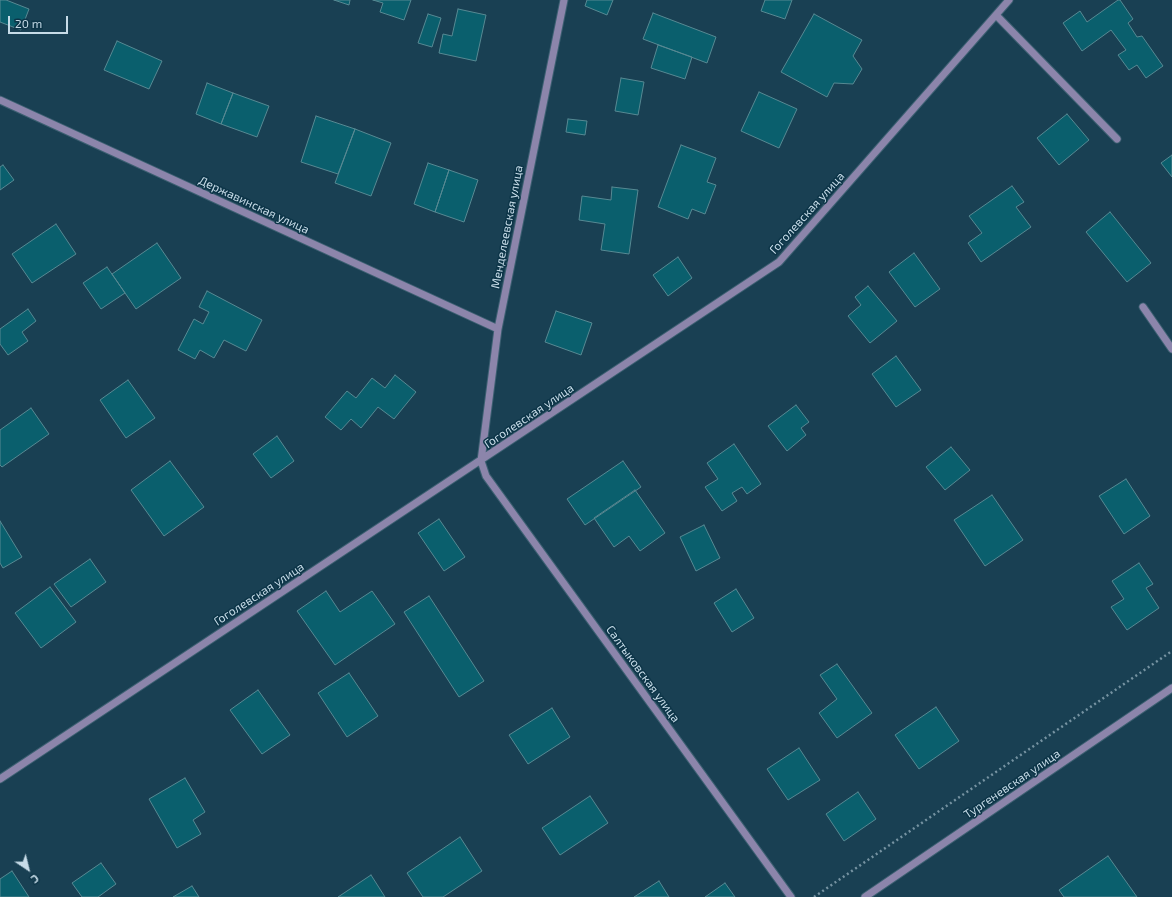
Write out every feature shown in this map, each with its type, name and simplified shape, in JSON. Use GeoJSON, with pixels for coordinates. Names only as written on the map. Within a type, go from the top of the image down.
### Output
{"type":"FeatureCollection","features":[{"type":"Feature","properties":{"kind":"street","name":"Менделеевская улица"},"geometry":{"type":"LineString","coordinates":[[481,461],[498,329],[564,0]]}},
{"type":"Feature","properties":{"kind":"street","name":"Гоголевская улица"},"geometry":{"type":"LineString","coordinates":[[0,779],[779,262],[1009,0]]}},
{"type":"Feature","properties":{"kind":"street"},"geometry":{"type":"LineString","coordinates":[[996,15],[1117,139]]}},
{"type":"Feature","properties":{"kind":"street","name":"Державинская улица"},"geometry":{"type":"LineString","coordinates":[[0,100],[498,329]]}},
{"type":"Feature","properties":{"kind":"street"},"geometry":{"type":"LineString","coordinates":[[1143,307],[1172,349]]}},
{"type":"Feature","properties":{"kind":"street","name":"Салтыковская улица"},"geometry":{"type":"LineString","coordinates":[[481,461],[486,476],[791,897]]}},
{"type":"Feature","properties":{"kind":"street","name":"Тургеневская улица"},"geometry":{"type":"LineString","coordinates":[[865,897],[1172,688]]}},
{"type":"Feature","properties":{"kind":"path"},"geometry":{"type":"LineString","coordinates":[[814,897],[1172,651]]}},
{"type":"Feature","properties":{"kind":"building"},"geometry":{"type":"Polygon","coordinates":[[[0,0],[6,0],[29,9],[21,30],[0,22],[0,0]]]}},
{"type":"Feature","properties":{"kind":"building"},"geometry":{"type":"Polygon","coordinates":[[[334,0],[350,0],[349,5],[334,0]]]}},
{"type":"Feature","properties":{"kind":"building"},"geometry":{"type":"Polygon","coordinates":[[[373,0],[411,0],[404,20],[380,12],[383,3],[373,0]]]}},
{"type":"Feature","properties":{"kind":"building"},"geometry":{"type":"Polygon","coordinates":[[[587,0],[613,0],[607,15],[585,6],[587,0]]]}},
{"type":"Feature","properties":{"kind":"building"},"geometry":{"type":"Polygon","coordinates":[[[765,0],[792,0],[785,19],[761,11],[765,0]]]}},
{"type":"Feature","properties":{"kind":"building"},"geometry":{"type":"Polygon","coordinates":[[[1120,0],[1133,19],[1128,23],[1137,37],[1142,36],[1163,66],[1146,78],[1137,65],[1129,70],[1118,55],[1126,50],[1111,30],[1082,51],[1063,23],[1080,11],[1087,22],[1120,0]]]}},
{"type":"Feature","properties":{"kind":"building"},"geometry":{"type":"Polygon","coordinates":[[[458,9],[486,15],[476,61],[439,53],[443,34],[452,36],[458,9]]]}},
{"type":"Feature","properties":{"kind":"building"},"geometry":{"type":"Polygon","coordinates":[[[653,13],[716,37],[707,63],[643,39],[653,13]]]}},
{"type":"Feature","properties":{"kind":"building"},"geometry":{"type":"Polygon","coordinates":[[[428,14],[441,18],[432,47],[418,43],[428,14]]]}},
{"type":"Feature","properties":{"kind":"building"},"geometry":{"type":"Polygon","coordinates":[[[814,14],[862,40],[853,56],[862,69],[853,84],[834,83],[827,97],[781,72],[814,14]]]}},
{"type":"Feature","properties":{"kind":"building"},"geometry":{"type":"Polygon","coordinates":[[[117,41],[162,61],[149,89],[104,70],[117,41]]]}},
{"type":"Feature","properties":{"kind":"building"},"geometry":{"type":"Polygon","coordinates":[[[658,45],[692,57],[685,79],[651,68],[658,45]]]}},
{"type":"Feature","properties":{"kind":"building"},"geometry":{"type":"Polygon","coordinates":[[[621,78],[644,82],[638,115],[615,111],[621,78]]]}},
{"type":"Feature","properties":{"kind":"building"},"geometry":{"type":"Polygon","coordinates":[[[207,83],[233,93],[221,124],[196,114],[207,83]]]}},
{"type":"Feature","properties":{"kind":"building"},"geometry":{"type":"Polygon","coordinates":[[[759,92],[797,109],[779,148],[741,131],[759,92]]]}},
{"type":"Feature","properties":{"kind":"building"},"geometry":{"type":"Polygon","coordinates":[[[233,93],[269,106],[257,137],[221,124],[233,93]]]}},
{"type":"Feature","properties":{"kind":"building"},"geometry":{"type":"Polygon","coordinates":[[[1067,114],[1089,140],[1059,165],[1037,138],[1067,114]]]}},
{"type":"Feature","properties":{"kind":"building"},"geometry":{"type":"Polygon","coordinates":[[[316,116],[355,129],[338,174],[301,162],[316,116]]]}},
{"type":"Feature","properties":{"kind":"building"},"geometry":{"type":"Polygon","coordinates":[[[568,119],[587,121],[585,135],[566,132],[568,119]]]}},
{"type":"Feature","properties":{"kind":"building"},"geometry":{"type":"Polygon","coordinates":[[[355,129],[391,143],[371,196],[335,183],[355,129]]]}},
{"type":"Feature","properties":{"kind":"building"},"geometry":{"type":"Polygon","coordinates":[[[681,145],[716,158],[707,182],[716,185],[705,214],[692,209],[688,219],[658,207],[681,145]]]}},
{"type":"Feature","properties":{"kind":"building"},"geometry":{"type":"Polygon","coordinates":[[[1172,155],[1172,177],[1161,163],[1172,155]]]}},
{"type":"Feature","properties":{"kind":"building"},"geometry":{"type":"Polygon","coordinates":[[[428,163],[449,170],[435,212],[414,204],[428,163]]]}},
{"type":"Feature","properties":{"kind":"building"},"geometry":{"type":"Polygon","coordinates":[[[3,165],[14,180],[0,190],[0,167],[3,165]]]}},
{"type":"Feature","properties":{"kind":"building"},"geometry":{"type":"Polygon","coordinates":[[[449,170],[478,180],[464,222],[435,212],[449,170]]]}},
{"type":"Feature","properties":{"kind":"building"},"geometry":{"type":"Polygon","coordinates":[[[1012,186],[1024,202],[1016,207],[1031,227],[981,262],[968,243],[982,233],[969,216],[1012,186]]]}},
{"type":"Feature","properties":{"kind":"building"},"geometry":{"type":"Polygon","coordinates":[[[612,187],[638,190],[629,254],[601,250],[605,224],[579,220],[582,196],[611,200],[612,187]]]}},
{"type":"Feature","properties":{"kind":"building"},"geometry":{"type":"Polygon","coordinates":[[[1110,212],[1151,263],[1127,282],[1086,232],[1110,212]]]}},
{"type":"Feature","properties":{"kind":"building"},"geometry":{"type":"Polygon","coordinates":[[[56,224],[76,254],[32,283],[12,254],[56,224]]]}},
{"type":"Feature","properties":{"kind":"building"},"geometry":{"type":"Polygon","coordinates":[[[157,243],[181,278],[136,309],[112,274],[157,243]]]}},
{"type":"Feature","properties":{"kind":"building"},"geometry":{"type":"Polygon","coordinates":[[[914,253],[940,289],[915,307],[889,272],[914,253]]]}},
{"type":"Feature","properties":{"kind":"building"},"geometry":{"type":"Polygon","coordinates":[[[678,257],[692,278],[668,296],[653,275],[678,257]]]}},
{"type":"Feature","properties":{"kind":"building"},"geometry":{"type":"Polygon","coordinates":[[[107,267],[125,293],[101,309],[83,283],[107,267]]]}},
{"type":"Feature","properties":{"kind":"building"},"geometry":{"type":"Polygon","coordinates":[[[868,286],[897,321],[870,343],[848,316],[861,305],[855,297],[868,286]]]}},
{"type":"Feature","properties":{"kind":"building"},"geometry":{"type":"Polygon","coordinates":[[[207,291],[262,320],[246,351],[224,340],[214,358],[200,350],[195,359],[178,350],[194,319],[203,324],[209,312],[199,307],[207,291]]]}},
{"type":"Feature","properties":{"kind":"building"},"geometry":{"type":"Polygon","coordinates":[[[28,309],[36,321],[22,332],[28,341],[8,355],[0,344],[0,329],[28,309]]]}},
{"type":"Feature","properties":{"kind":"building"},"geometry":{"type":"Polygon","coordinates":[[[556,311],[592,323],[581,355],[545,342],[556,311]]]}},
{"type":"Feature","properties":{"kind":"building"},"geometry":{"type":"Polygon","coordinates":[[[896,356],[921,390],[896,407],[872,374],[896,356]]]}},
{"type":"Feature","properties":{"kind":"building"},"geometry":{"type":"Polygon","coordinates":[[[395,375],[416,392],[394,419],[378,407],[361,428],[351,419],[341,430],[325,417],[347,391],[356,398],[372,378],[385,388],[395,375]]]}},
{"type":"Feature","properties":{"kind":"building"},"geometry":{"type":"Polygon","coordinates":[[[128,380],[155,418],[126,438],[100,400],[128,380]]]}},
{"type":"Feature","properties":{"kind":"building"},"geometry":{"type":"Polygon","coordinates":[[[796,405],[809,422],[801,428],[806,435],[787,451],[768,426],[796,405]]]}},
{"type":"Feature","properties":{"kind":"building"},"geometry":{"type":"Polygon","coordinates":[[[31,408],[49,434],[2,467],[0,465],[0,430],[31,408]]]}},
{"type":"Feature","properties":{"kind":"building"},"geometry":{"type":"Polygon","coordinates":[[[277,436],[294,461],[271,478],[253,454],[277,436]]]}},
{"type":"Feature","properties":{"kind":"building"},"geometry":{"type":"Polygon","coordinates":[[[734,444],[761,484],[747,494],[742,487],[732,493],[737,501],[722,511],[705,487],[718,479],[707,463],[734,444]]]}},
{"type":"Feature","properties":{"kind":"building"},"geometry":{"type":"Polygon","coordinates":[[[951,447],[970,470],[945,490],[926,467],[951,447]]]}},
{"type":"Feature","properties":{"kind":"building"},"geometry":{"type":"Polygon","coordinates":[[[170,461],[204,507],[164,536],[131,490],[170,461]]]}},
{"type":"Feature","properties":{"kind":"building"},"geometry":{"type":"Polygon","coordinates":[[[623,461],[641,487],[585,525],[567,499],[623,461]]]}},
{"type":"Feature","properties":{"kind":"building"},"geometry":{"type":"Polygon","coordinates":[[[1126,479],[1150,516],[1124,534],[1099,496],[1126,479]]]}},
{"type":"Feature","properties":{"kind":"building"},"geometry":{"type":"Polygon","coordinates":[[[635,490],[665,533],[640,551],[629,536],[614,547],[594,518],[635,490]]]}},
{"type":"Feature","properties":{"kind":"building"},"geometry":{"type":"Polygon","coordinates":[[[992,495],[1023,540],[985,566],[954,520],[992,495]]]}},
{"type":"Feature","properties":{"kind":"building"},"geometry":{"type":"Polygon","coordinates":[[[439,519],[465,557],[444,571],[418,533],[439,519]]]}},
{"type":"Feature","properties":{"kind":"building"},"geometry":{"type":"Polygon","coordinates":[[[0,521],[22,557],[3,568],[0,563],[0,521]]]}},
{"type":"Feature","properties":{"kind":"building"},"geometry":{"type":"Polygon","coordinates":[[[704,525],[720,558],[696,571],[680,537],[704,525]]]}},
{"type":"Feature","properties":{"kind":"building"},"geometry":{"type":"Polygon","coordinates":[[[90,559],[106,582],[71,607],[54,584],[90,559]]]}},
{"type":"Feature","properties":{"kind":"building"},"geometry":{"type":"Polygon","coordinates":[[[1139,563],[1153,584],[1146,588],[1159,608],[1127,630],[1111,607],[1124,599],[1112,581],[1139,563]]]}},
{"type":"Feature","properties":{"kind":"building"},"geometry":{"type":"Polygon","coordinates":[[[50,587],[76,622],[41,648],[15,613],[50,587]]]}},
{"type":"Feature","properties":{"kind":"building"},"geometry":{"type":"Polygon","coordinates":[[[736,589],[754,618],[732,632],[714,603],[736,589]]]}},
{"type":"Feature","properties":{"kind":"building"},"geometry":{"type":"Polygon","coordinates":[[[326,591],[340,612],[372,591],[395,624],[335,665],[297,611],[326,591]]]}},
{"type":"Feature","properties":{"kind":"building"},"geometry":{"type":"Polygon","coordinates":[[[429,596],[484,681],[459,697],[404,612],[429,596]]]}},
{"type":"Feature","properties":{"kind":"building"},"geometry":{"type":"Polygon","coordinates":[[[837,664],[872,713],[837,738],[819,713],[837,699],[820,675],[837,664]]]}},
{"type":"Feature","properties":{"kind":"building"},"geometry":{"type":"Polygon","coordinates":[[[349,673],[378,716],[347,737],[318,693],[349,673]]]}},
{"type":"Feature","properties":{"kind":"building"},"geometry":{"type":"Polygon","coordinates":[[[258,690],[290,735],[262,754],[230,710],[258,690]]]}},
{"type":"Feature","properties":{"kind":"building"},"geometry":{"type":"Polygon","coordinates":[[[936,707],[959,741],[919,769],[895,735],[936,707]]]}},
{"type":"Feature","properties":{"kind":"building"},"geometry":{"type":"Polygon","coordinates":[[[552,708],[570,737],[528,764],[509,735],[552,708]]]}},
{"type":"Feature","properties":{"kind":"building"},"geometry":{"type":"Polygon","coordinates":[[[799,748],[820,780],[788,800],[767,769],[799,748]]]}},
{"type":"Feature","properties":{"kind":"building"},"geometry":{"type":"Polygon","coordinates":[[[185,778],[205,812],[193,820],[201,834],[177,848],[149,799],[185,778]]]}},
{"type":"Feature","properties":{"kind":"building"},"geometry":{"type":"Polygon","coordinates":[[[858,792],[876,819],[844,841],[826,814],[858,792]]]}},
{"type":"Feature","properties":{"kind":"building"},"geometry":{"type":"Polygon","coordinates":[[[590,796],[608,823],[560,855],[542,828],[590,796]]]}},
{"type":"Feature","properties":{"kind":"building"},"geometry":{"type":"Polygon","coordinates":[[[460,837],[482,871],[443,897],[423,897],[407,873],[460,837]]]}},
{"type":"Feature","properties":{"kind":"building"},"geometry":{"type":"Polygon","coordinates":[[[1108,856],[1137,897],[1064,897],[1059,890],[1108,856]]]}},
{"type":"Feature","properties":{"kind":"building"},"geometry":{"type":"Polygon","coordinates":[[[101,863],[116,884],[98,897],[82,897],[72,883],[101,863]]]}},
{"type":"Feature","properties":{"kind":"building"},"geometry":{"type":"Polygon","coordinates":[[[12,871],[29,897],[0,897],[0,879],[12,871]]]}},
{"type":"Feature","properties":{"kind":"building"},"geometry":{"type":"Polygon","coordinates":[[[371,875],[385,897],[338,897],[371,875]]]}},
{"type":"Feature","properties":{"kind":"building"},"geometry":{"type":"Polygon","coordinates":[[[659,881],[669,897],[634,897],[659,881]]]}},
{"type":"Feature","properties":{"kind":"building"},"geometry":{"type":"Polygon","coordinates":[[[725,883],[735,897],[705,897],[725,883]]]}},
{"type":"Feature","properties":{"kind":"building"},"geometry":{"type":"Polygon","coordinates":[[[192,886],[199,897],[173,897],[192,886]]]}}]}
